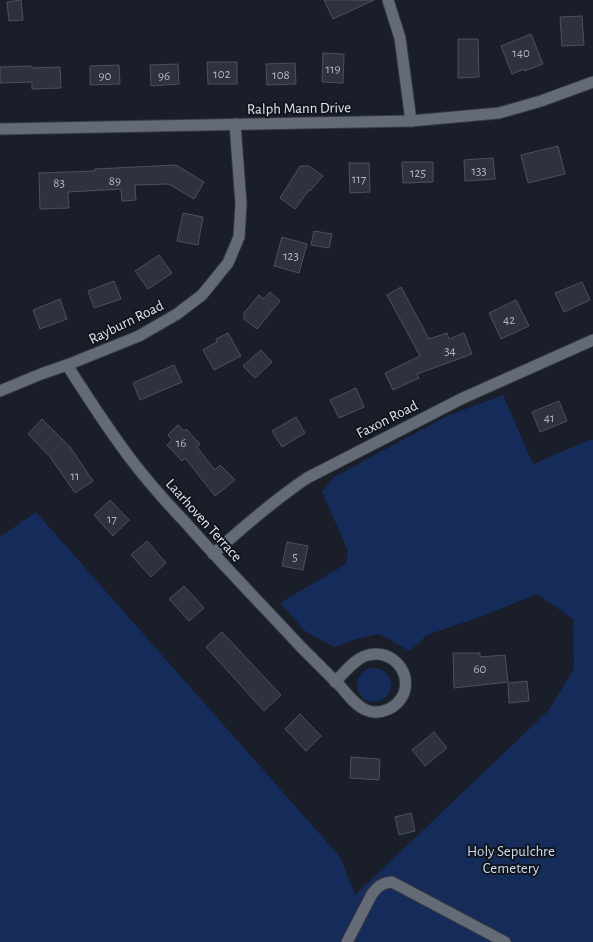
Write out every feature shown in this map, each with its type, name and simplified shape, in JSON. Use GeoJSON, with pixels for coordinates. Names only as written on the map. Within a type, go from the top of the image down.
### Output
{"type":"FeatureCollection","features":[{"type":"Feature","properties":{"kind":"street"},"geometry":{"type":"LineString","coordinates":[[388,0],[400,38],[411,121]]}},
{"type":"Feature","properties":{"kind":"street","name":"Ralph Mann Drive"},"geometry":{"type":"LineString","coordinates":[[0,128],[411,121],[499,113],[541,101],[593,82]]}},
{"type":"Feature","properties":{"kind":"street","name":"Rayburn Road"},"geometry":{"type":"LineString","coordinates":[[0,391],[139,336],[177,314],[202,295],[228,263],[239,237],[241,204],[235,124]]}},
{"type":"Feature","properties":{"kind":"street","name":"Faxon Road"},"geometry":{"type":"LineString","coordinates":[[213,554],[254,517],[307,478],[463,398],[593,340]]}},
{"type":"Feature","properties":{"kind":"street","name":"Laarhoven Terrace"},"geometry":{"type":"LineString","coordinates":[[67,365],[103,422],[133,463],[213,554],[335,682],[361,707],[376,712],[387,710],[396,704],[402,696],[405,686],[404,675],[400,666],[393,658],[378,653],[359,659],[335,682]]}},
{"type":"Feature","properties":{"kind":"street"},"geometry":{"type":"LineString","coordinates":[[347,942],[377,887],[384,883],[392,882],[505,942]]}},
{"type":"Feature","properties":{"kind":"green space","name":"Holy Sepulchre Cemetery"},"geometry":{"type":"Polygon","coordinates":[[[503,395],[533,464],[592,439],[593,441],[593,942],[0,942],[0,537],[36,512],[340,857],[355,895],[548,711],[574,669],[573,619],[537,594],[486,615],[427,635],[410,651],[379,634],[357,639],[334,647],[305,631],[280,603],[346,564],[348,551],[322,492],[334,477],[447,416],[503,395]]]}},
{"type":"Feature","properties":{"kind":"green space"},"geometry":{"type":"Polygon","coordinates":[[[377,668],[386,673],[390,678],[390,692],[386,697],[381,701],[371,702],[367,701],[358,692],[357,682],[358,678],[367,669],[377,668]]]}},
{"type":"Feature","properties":{"kind":"building"},"geometry":{"type":"Polygon","coordinates":[[[21,0],[23,20],[9,21],[7,2],[21,0]]]}},
{"type":"Feature","properties":{"kind":"building"},"geometry":{"type":"Polygon","coordinates":[[[324,0],[374,0],[333,19],[324,0]]]}},
{"type":"Feature","properties":{"kind":"building"},"geometry":{"type":"Polygon","coordinates":[[[582,16],[584,45],[562,46],[560,17],[582,16]]]}},
{"type":"Feature","properties":{"kind":"building"},"geometry":{"type":"Polygon","coordinates":[[[531,34],[543,64],[512,74],[501,46],[531,34]]]}},
{"type":"Feature","properties":{"kind":"building"},"geometry":{"type":"Polygon","coordinates":[[[458,39],[478,39],[479,77],[458,78],[458,39]]]}},
{"type":"Feature","properties":{"kind":"building"},"geometry":{"type":"Polygon","coordinates":[[[323,53],[344,54],[343,83],[322,82],[323,53]]]}},
{"type":"Feature","properties":{"kind":"building"},"geometry":{"type":"Polygon","coordinates":[[[207,62],[237,62],[237,84],[208,84],[207,62]]]}},
{"type":"Feature","properties":{"kind":"building"},"geometry":{"type":"Polygon","coordinates":[[[295,63],[296,84],[267,85],[266,64],[295,63]]]}},
{"type":"Feature","properties":{"kind":"building"},"geometry":{"type":"Polygon","coordinates":[[[178,64],[179,84],[151,86],[150,65],[178,64]]]}},
{"type":"Feature","properties":{"kind":"building"},"geometry":{"type":"Polygon","coordinates":[[[119,65],[120,84],[90,85],[90,66],[119,65]]]}},
{"type":"Feature","properties":{"kind":"building"},"geometry":{"type":"Polygon","coordinates":[[[32,66],[32,68],[60,67],[61,88],[32,89],[32,82],[0,83],[0,67],[32,66]]]}},
{"type":"Feature","properties":{"kind":"building"},"geometry":{"type":"Polygon","coordinates":[[[558,146],[565,174],[528,183],[521,155],[558,146]]]}},
{"type":"Feature","properties":{"kind":"building"},"geometry":{"type":"Polygon","coordinates":[[[493,158],[495,179],[465,181],[464,160],[493,158]]]}},
{"type":"Feature","properties":{"kind":"building"},"geometry":{"type":"Polygon","coordinates":[[[402,162],[433,162],[433,182],[403,183],[402,162]]]}},
{"type":"Feature","properties":{"kind":"building"},"geometry":{"type":"Polygon","coordinates":[[[349,163],[369,163],[370,192],[350,193],[349,163]]]}},
{"type":"Feature","properties":{"kind":"building"},"geometry":{"type":"Polygon","coordinates":[[[176,165],[204,182],[194,199],[169,184],[135,185],[136,200],[122,201],[121,189],[68,192],[69,208],[40,209],[39,173],[95,171],[95,169],[176,165]]]}},
{"type":"Feature","properties":{"kind":"building"},"geometry":{"type":"Polygon","coordinates":[[[300,166],[309,166],[323,176],[310,191],[309,190],[295,209],[280,198],[300,166]]]}},
{"type":"Feature","properties":{"kind":"building"},"geometry":{"type":"Polygon","coordinates":[[[183,213],[203,217],[198,245],[177,241],[183,213]]]}},
{"type":"Feature","properties":{"kind":"building"},"geometry":{"type":"Polygon","coordinates":[[[314,231],[332,234],[329,248],[311,245],[314,231]]]}},
{"type":"Feature","properties":{"kind":"building"},"geometry":{"type":"Polygon","coordinates":[[[282,237],[307,244],[299,273],[274,266],[282,237]]]}},
{"type":"Feature","properties":{"kind":"building"},"geometry":{"type":"Polygon","coordinates":[[[159,255],[172,273],[148,289],[135,271],[159,255]]]}},
{"type":"Feature","properties":{"kind":"building"},"geometry":{"type":"Polygon","coordinates":[[[114,281],[121,299],[94,308],[88,291],[114,281]]]}},
{"type":"Feature","properties":{"kind":"building"},"geometry":{"type":"Polygon","coordinates":[[[582,282],[590,300],[564,312],[555,293],[582,282]]]}},
{"type":"Feature","properties":{"kind":"building"},"geometry":{"type":"Polygon","coordinates":[[[401,287],[429,339],[447,333],[449,339],[464,333],[472,354],[417,374],[419,378],[393,390],[385,373],[420,356],[387,295],[401,287]]]}},
{"type":"Feature","properties":{"kind":"building"},"geometry":{"type":"Polygon","coordinates":[[[270,292],[280,301],[257,329],[244,319],[244,313],[259,295],[264,299],[270,292]]]}},
{"type":"Feature","properties":{"kind":"building"},"geometry":{"type":"Polygon","coordinates":[[[60,299],[67,319],[40,329],[33,310],[60,299]]]}},
{"type":"Feature","properties":{"kind":"building"},"geometry":{"type":"Polygon","coordinates":[[[516,300],[529,326],[501,339],[489,313],[516,300]]]}},
{"type":"Feature","properties":{"kind":"building"},"geometry":{"type":"Polygon","coordinates":[[[228,333],[241,356],[214,370],[203,350],[217,342],[216,339],[228,333]]]}},
{"type":"Feature","properties":{"kind":"building"},"geometry":{"type":"Polygon","coordinates":[[[261,350],[272,362],[255,378],[243,366],[261,350]]]}},
{"type":"Feature","properties":{"kind":"building"},"geometry":{"type":"Polygon","coordinates":[[[174,365],[182,382],[140,400],[133,383],[174,365]]]}},
{"type":"Feature","properties":{"kind":"building"},"geometry":{"type":"Polygon","coordinates":[[[356,388],[364,407],[339,418],[330,400],[356,388]]]}},
{"type":"Feature","properties":{"kind":"building"},"geometry":{"type":"Polygon","coordinates":[[[559,401],[567,421],[540,432],[532,412],[559,401]]]}},
{"type":"Feature","properties":{"kind":"building"},"geometry":{"type":"Polygon","coordinates":[[[296,417],[305,433],[282,447],[272,431],[296,417]]]}},
{"type":"Feature","properties":{"kind":"building"},"geometry":{"type":"Polygon","coordinates":[[[42,419],[70,447],[93,481],[75,493],[50,457],[28,434],[42,419]]]}},
{"type":"Feature","properties":{"kind":"building"},"geometry":{"type":"Polygon","coordinates":[[[178,425],[184,431],[186,429],[200,444],[197,447],[215,470],[220,465],[235,480],[215,496],[185,458],[182,461],[167,445],[172,440],[168,435],[178,425]]]}},
{"type":"Feature","properties":{"kind":"building"},"geometry":{"type":"Polygon","coordinates":[[[110,500],[129,520],[113,536],[94,515],[110,500]]]}},
{"type":"Feature","properties":{"kind":"building"},"geometry":{"type":"Polygon","coordinates":[[[147,541],[166,563],[151,577],[131,555],[147,541]]]}},
{"type":"Feature","properties":{"kind":"building"},"geometry":{"type":"Polygon","coordinates":[[[287,542],[308,546],[303,570],[282,566],[287,542]]]}},
{"type":"Feature","properties":{"kind":"building"},"geometry":{"type":"Polygon","coordinates":[[[184,586],[204,608],[189,621],[169,599],[184,586]]]}},
{"type":"Feature","properties":{"kind":"building"},"geometry":{"type":"Polygon","coordinates":[[[222,632],[281,695],[264,711],[206,647],[222,632]]]}},
{"type":"Feature","properties":{"kind":"building"},"geometry":{"type":"Polygon","coordinates":[[[453,653],[480,653],[480,657],[505,655],[508,682],[454,688],[453,653]]]}},
{"type":"Feature","properties":{"kind":"building"},"geometry":{"type":"Polygon","coordinates":[[[527,681],[529,701],[509,703],[508,683],[527,681]]]}},
{"type":"Feature","properties":{"kind":"building"},"geometry":{"type":"Polygon","coordinates":[[[300,714],[321,736],[306,751],[285,729],[300,714]]]}},
{"type":"Feature","properties":{"kind":"building"},"geometry":{"type":"Polygon","coordinates":[[[434,732],[447,748],[425,766],[412,750],[434,732]]]}},
{"type":"Feature","properties":{"kind":"building"},"geometry":{"type":"Polygon","coordinates":[[[351,757],[380,759],[379,780],[350,778],[351,757]]]}},
{"type":"Feature","properties":{"kind":"building"},"geometry":{"type":"Polygon","coordinates":[[[411,813],[415,831],[399,835],[395,817],[411,813]]]}}]}
